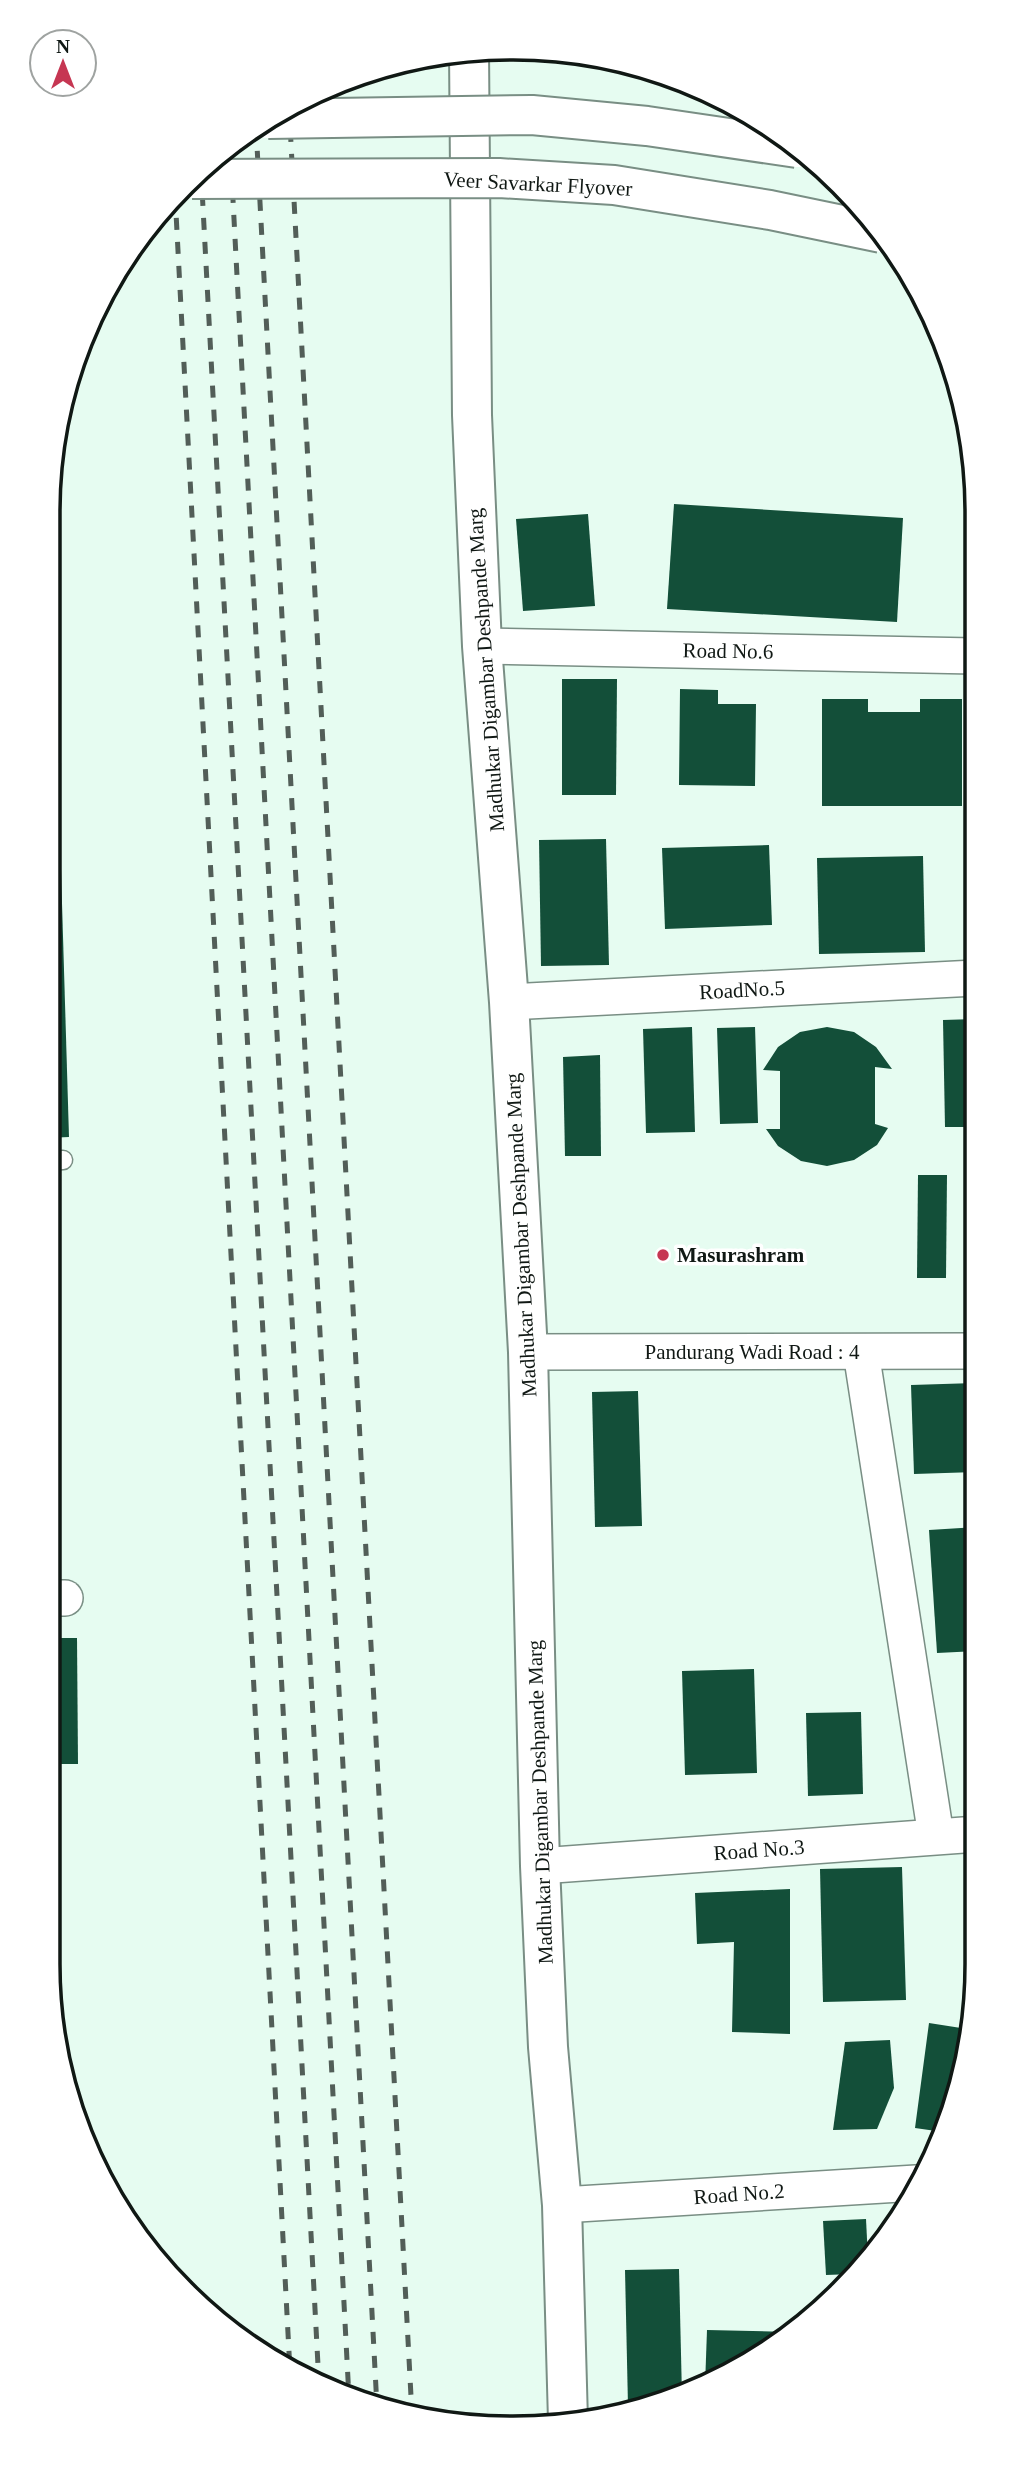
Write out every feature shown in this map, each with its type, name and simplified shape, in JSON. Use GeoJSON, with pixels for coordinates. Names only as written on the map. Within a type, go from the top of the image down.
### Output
{"type":"FeatureCollection","features":[{"type":"Feature","properties":{"kind":"street","name":"Madhukar Digambar Deshpande Marg"},"geometry":{"type":"LineString","coordinates":[[469,61],[472,415],[482,646],[509,1002],[528,1352],[540,1866],[548,2047],[562,2205],[568,2413]]}},
{"type":"Feature","properties":{"kind":"street"},"geometry":{"type":"LineString","coordinates":[[288,119],[532,115],[647,126],[777,145]]}},
{"type":"Feature","properties":{"kind":"street","name":"Veer Savarkar Flyover"},"geometry":{"type":"LineString","coordinates":[[207,178],[499,177],[614,185],[770,210],[866,230]]}},
{"type":"Feature","properties":{"kind":"street","name":"Road No.6"},"geometry":{"type":"LineString","coordinates":[[482,646],[965,656]]}},
{"type":"Feature","properties":{"kind":"street","name":"RoadNo.5"},"geometry":{"type":"LineString","coordinates":[[509,1002],[965,979]]}},
{"type":"Feature","properties":{"kind":"street","name":"Pandurang Wadi Road : 4"},"geometry":{"type":"LineString","coordinates":[[528,1352],[965,1351]]}},
{"type":"Feature","properties":{"kind":"street"},"geometry":{"type":"LineString","coordinates":[[861,1352],[936,1836]]}},
{"type":"Feature","properties":{"kind":"street","name":"Road No.3"},"geometry":{"type":"LineString","coordinates":[[540,1866],[965,1835]]}},
{"type":"Feature","properties":{"kind":"street","name":"Road No.2"},"geometry":{"type":"LineString","coordinates":[[562,2205],[909,2183]]}},
{"type":"Feature","properties":{"kind":"building"},"geometry":{"type":"Polygon","coordinates":[[[674,504],[903,518],[897,622],[667,609],[674,504]]]}},
{"type":"Feature","properties":{"kind":"building"},"geometry":{"type":"Polygon","coordinates":[[[588,514],[595,606],[523,611],[516,519],[588,514]]]}},
{"type":"Feature","properties":{"kind":"building"},"geometry":{"type":"Polygon","coordinates":[[[562,679],[617,679],[616,795],[562,795],[562,679]]]}},
{"type":"Feature","properties":{"kind":"building"},"geometry":{"type":"Polygon","coordinates":[[[680,689],[718,690],[718,704],[756,704],[755,786],[679,785],[680,689]]]}},
{"type":"Feature","properties":{"kind":"building"},"geometry":{"type":"Polygon","coordinates":[[[822,699],[868,699],[868,712],[920,712],[920,699],[962,699],[962,806],[822,806],[822,699]]]}},
{"type":"Feature","properties":{"kind":"building"},"geometry":{"type":"Polygon","coordinates":[[[60,836],[69,1137],[60,1137],[60,836]]]}},
{"type":"Feature","properties":{"kind":"building"},"geometry":{"type":"Polygon","coordinates":[[[606,839],[609,965],[541,966],[539,840],[606,839]]]}},
{"type":"Feature","properties":{"kind":"building"},"geometry":{"type":"Polygon","coordinates":[[[769,845],[772,925],[665,929],[662,848],[769,845]]]}},
{"type":"Feature","properties":{"kind":"building"},"geometry":{"type":"Polygon","coordinates":[[[964,848],[965,848],[965,931],[964,848]]]}},
{"type":"Feature","properties":{"kind":"building"},"geometry":{"type":"Polygon","coordinates":[[[923,856],[925,952],[819,954],[817,858],[923,856]]]}},
{"type":"Feature","properties":{"kind":"building"},"geometry":{"type":"Polygon","coordinates":[[[965,1019],[965,1127],[945,1127],[943,1020],[965,1019]]]}},
{"type":"Feature","properties":{"kind":"building"},"geometry":{"type":"Polygon","coordinates":[[[692,1027],[695,1132],[646,1133],[643,1029],[692,1027]]]}},
{"type":"Feature","properties":{"kind":"building"},"geometry":{"type":"Polygon","coordinates":[[[755,1027],[758,1123],[720,1124],[717,1028],[755,1027]]]}},
{"type":"Feature","properties":{"kind":"building"},"geometry":{"type":"Polygon","coordinates":[[[827,1027],[854,1032],[876,1047],[892,1069],[875,1067],[875,1124],[888,1128],[877,1145],[854,1160],[827,1166],[801,1161],[778,1146],[766,1129],[780,1129],[780,1071],[763,1070],[778,1047],[800,1032],[827,1027]]]}},
{"type":"Feature","properties":{"kind":"building"},"geometry":{"type":"Polygon","coordinates":[[[600,1055],[601,1156],[565,1156],[563,1057],[600,1055]]]}},
{"type":"Feature","properties":{"kind":"building"},"geometry":{"type":"Polygon","coordinates":[[[918,1175],[947,1175],[946,1278],[917,1278],[918,1175]]]}},
{"type":"Feature","properties":{"kind":"building"},"geometry":{"type":"Polygon","coordinates":[[[965,1383],[965,1472],[914,1474],[911,1385],[965,1383]]]}},
{"type":"Feature","properties":{"kind":"building"},"geometry":{"type":"Polygon","coordinates":[[[638,1391],[642,1526],[595,1527],[592,1392],[638,1391]]]}},
{"type":"Feature","properties":{"kind":"building"},"geometry":{"type":"Polygon","coordinates":[[[965,1528],[965,1652],[937,1653],[929,1530],[965,1528]]]}},
{"type":"Feature","properties":{"kind":"building"},"geometry":{"type":"Polygon","coordinates":[[[60,1638],[77,1638],[78,1764],[60,1764],[60,1638]]]}},
{"type":"Feature","properties":{"kind":"building"},"geometry":{"type":"Polygon","coordinates":[[[754,1669],[757,1773],[685,1775],[682,1671],[754,1669]]]}},
{"type":"Feature","properties":{"kind":"building"},"geometry":{"type":"Polygon","coordinates":[[[861,1712],[863,1794],[808,1796],[806,1713],[861,1712]]]}},
{"type":"Feature","properties":{"kind":"building"},"geometry":{"type":"Polygon","coordinates":[[[902,1867],[906,2000],[823,2002],[820,1869],[902,1867]]]}},
{"type":"Feature","properties":{"kind":"building"},"geometry":{"type":"Polygon","coordinates":[[[790,1889],[790,2034],[732,2032],[734,1942],[697,1944],[695,1893],[790,1889]]]}},
{"type":"Feature","properties":{"kind":"building"},"geometry":{"type":"Polygon","coordinates":[[[929,2023],[961,2028],[950,2081],[933,2131],[915,2128],[929,2023]]]}},
{"type":"Feature","properties":{"kind":"building"},"geometry":{"type":"Polygon","coordinates":[[[890,2040],[894,2088],[877,2129],[833,2130],[845,2042],[890,2040]]]}},
{"type":"Feature","properties":{"kind":"building"},"geometry":{"type":"Polygon","coordinates":[[[866,2219],[867,2245],[842,2274],[826,2275],[823,2221],[866,2219]]]}},
{"type":"Feature","properties":{"kind":"building"},"geometry":{"type":"Polygon","coordinates":[[[679,2269],[682,2384],[628,2402],[625,2270],[679,2269]]]}},
{"type":"Feature","properties":{"kind":"building"},"geometry":{"type":"Polygon","coordinates":[[[707,2330],[776,2332],[739,2356],[705,2373],[707,2330]]]}},
{"type":"Feature","properties":{"kind":"railway"},"geometry":{"type":"LineString","coordinates":[[290,118],[411,2405]]}},
{"type":"Feature","properties":{"kind":"railway"},"geometry":{"type":"LineString","coordinates":[[257,139],[376,2395]]}},
{"type":"Feature","properties":{"kind":"railway"},"geometry":{"type":"LineString","coordinates":[[231,158],[348,2385]]}},
{"type":"Feature","properties":{"kind":"railway"},"geometry":{"type":"LineString","coordinates":[[202,183],[318,2373]]}},
{"type":"Feature","properties":{"kind":"railway"},"geometry":{"type":"LineString","coordinates":[[176,210],[289,2358]]}},
{"type":"Feature","properties":{"kind":"place","name":"Masurashram"},"geometry":{"type":"Point","coordinates":[663,1255]}}]}
